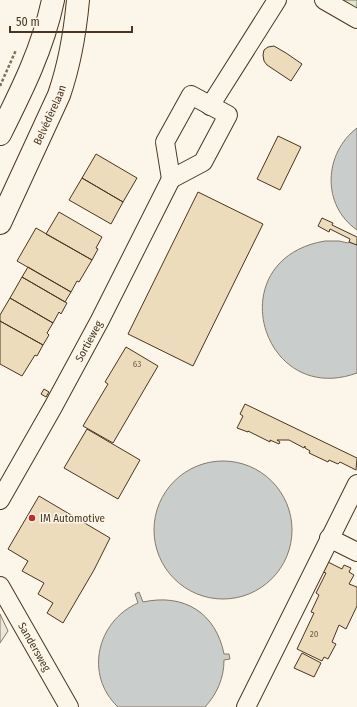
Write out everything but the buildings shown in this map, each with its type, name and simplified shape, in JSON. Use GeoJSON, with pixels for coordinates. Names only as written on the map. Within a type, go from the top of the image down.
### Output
{"type":"FeatureCollection","features":[{"type":"Feature","properties":{"kind":"main road"},"geometry":{"type":"LineString","coordinates":[[0,134],[39,50],[50,18],[54,0]]}},
{"type":"Feature","properties":{"kind":"main road","name":"Belvédèrelaan"},"geometry":{"type":"LineString","coordinates":[[0,223],[59,95],[66,75],[74,41],[78,0]]}},
{"type":"Feature","properties":{"kind":"street"},"geometry":{"type":"LineString","coordinates":[[210,106],[277,0]]}},
{"type":"Feature","properties":{"kind":"street"},"geometry":{"type":"LineString","coordinates":[[324,0],[357,19]]}},
{"type":"Feature","properties":{"kind":"street"},"geometry":{"type":"LineString","coordinates":[[190,95],[228,115],[203,162],[171,179],[165,142],[190,95]]}},
{"type":"Feature","properties":{"kind":"street","name":"Sortieweg"},"geometry":{"type":"LineString","coordinates":[[0,500],[100,320],[171,179]]}},
{"type":"Feature","properties":{"kind":"street"},"geometry":{"type":"LineString","coordinates":[[246,707],[357,484]]}},
{"type":"Feature","properties":{"kind":"street"},"geometry":{"type":"LineString","coordinates":[[329,538],[357,552]]}},
{"type":"Feature","properties":{"kind":"street","name":"Sandersweg"},"geometry":{"type":"LineString","coordinates":[[0,586],[68,707]]}},
{"type":"Feature","properties":{"kind":"path"},"geometry":{"type":"LineString","coordinates":[[0,86],[18,46]]}},
{"type":"Feature","properties":{"kind":"green space"},"geometry":{"type":"Polygon","coordinates":[[[343,0],[357,0],[357,9],[343,0]]]}},
{"type":"Feature","properties":{"kind":"shaded area"},"geometry":{"type":"Polygon","coordinates":[[[357,128],[357,230],[345,219],[337,207],[332,193],[331,179],[333,165],[338,151],[346,139],[357,128]]]}},
{"type":"Feature","properties":{"kind":"shaded area"},"geometry":{"type":"Polygon","coordinates":[[[325,241],[349,242],[357,245],[357,373],[324,378],[296,370],[276,351],[265,327],[263,300],[271,274],[292,253],[325,241]]]}},
{"type":"Feature","properties":{"kind":"shaded area"},"geometry":{"type":"Polygon","coordinates":[[[223,461],[243,464],[255,469],[272,481],[284,498],[289,510],[292,530],[289,550],[284,562],[272,579],[255,591],[243,596],[223,599],[203,596],[191,591],[174,579],[162,562],[157,550],[154,530],[157,510],[162,498],[174,481],[191,469],[203,464],[223,461]]]}},
{"type":"Feature","properties":{"kind":"shaded area"},"geometry":{"type":"Polygon","coordinates":[[[139,592],[143,602],[158,600],[172,601],[185,604],[196,609],[206,617],[214,627],[224,654],[229,654],[230,659],[224,660],[223,673],[219,685],[213,697],[205,707],[118,707],[107,694],[101,680],[99,665],[100,650],[105,635],[113,622],[124,611],[138,603],[135,594],[139,592]]]}},
{"type":"Feature","properties":{"kind":"shaded area"},"geometry":{"type":"Polygon","coordinates":[[[0,614],[8,631],[0,643],[0,614]]]}},
{"type":"Feature","properties":{"kind":"place","name":"IM Automotive"},"geometry":{"type":"Point","coordinates":[32,518]}}]}
